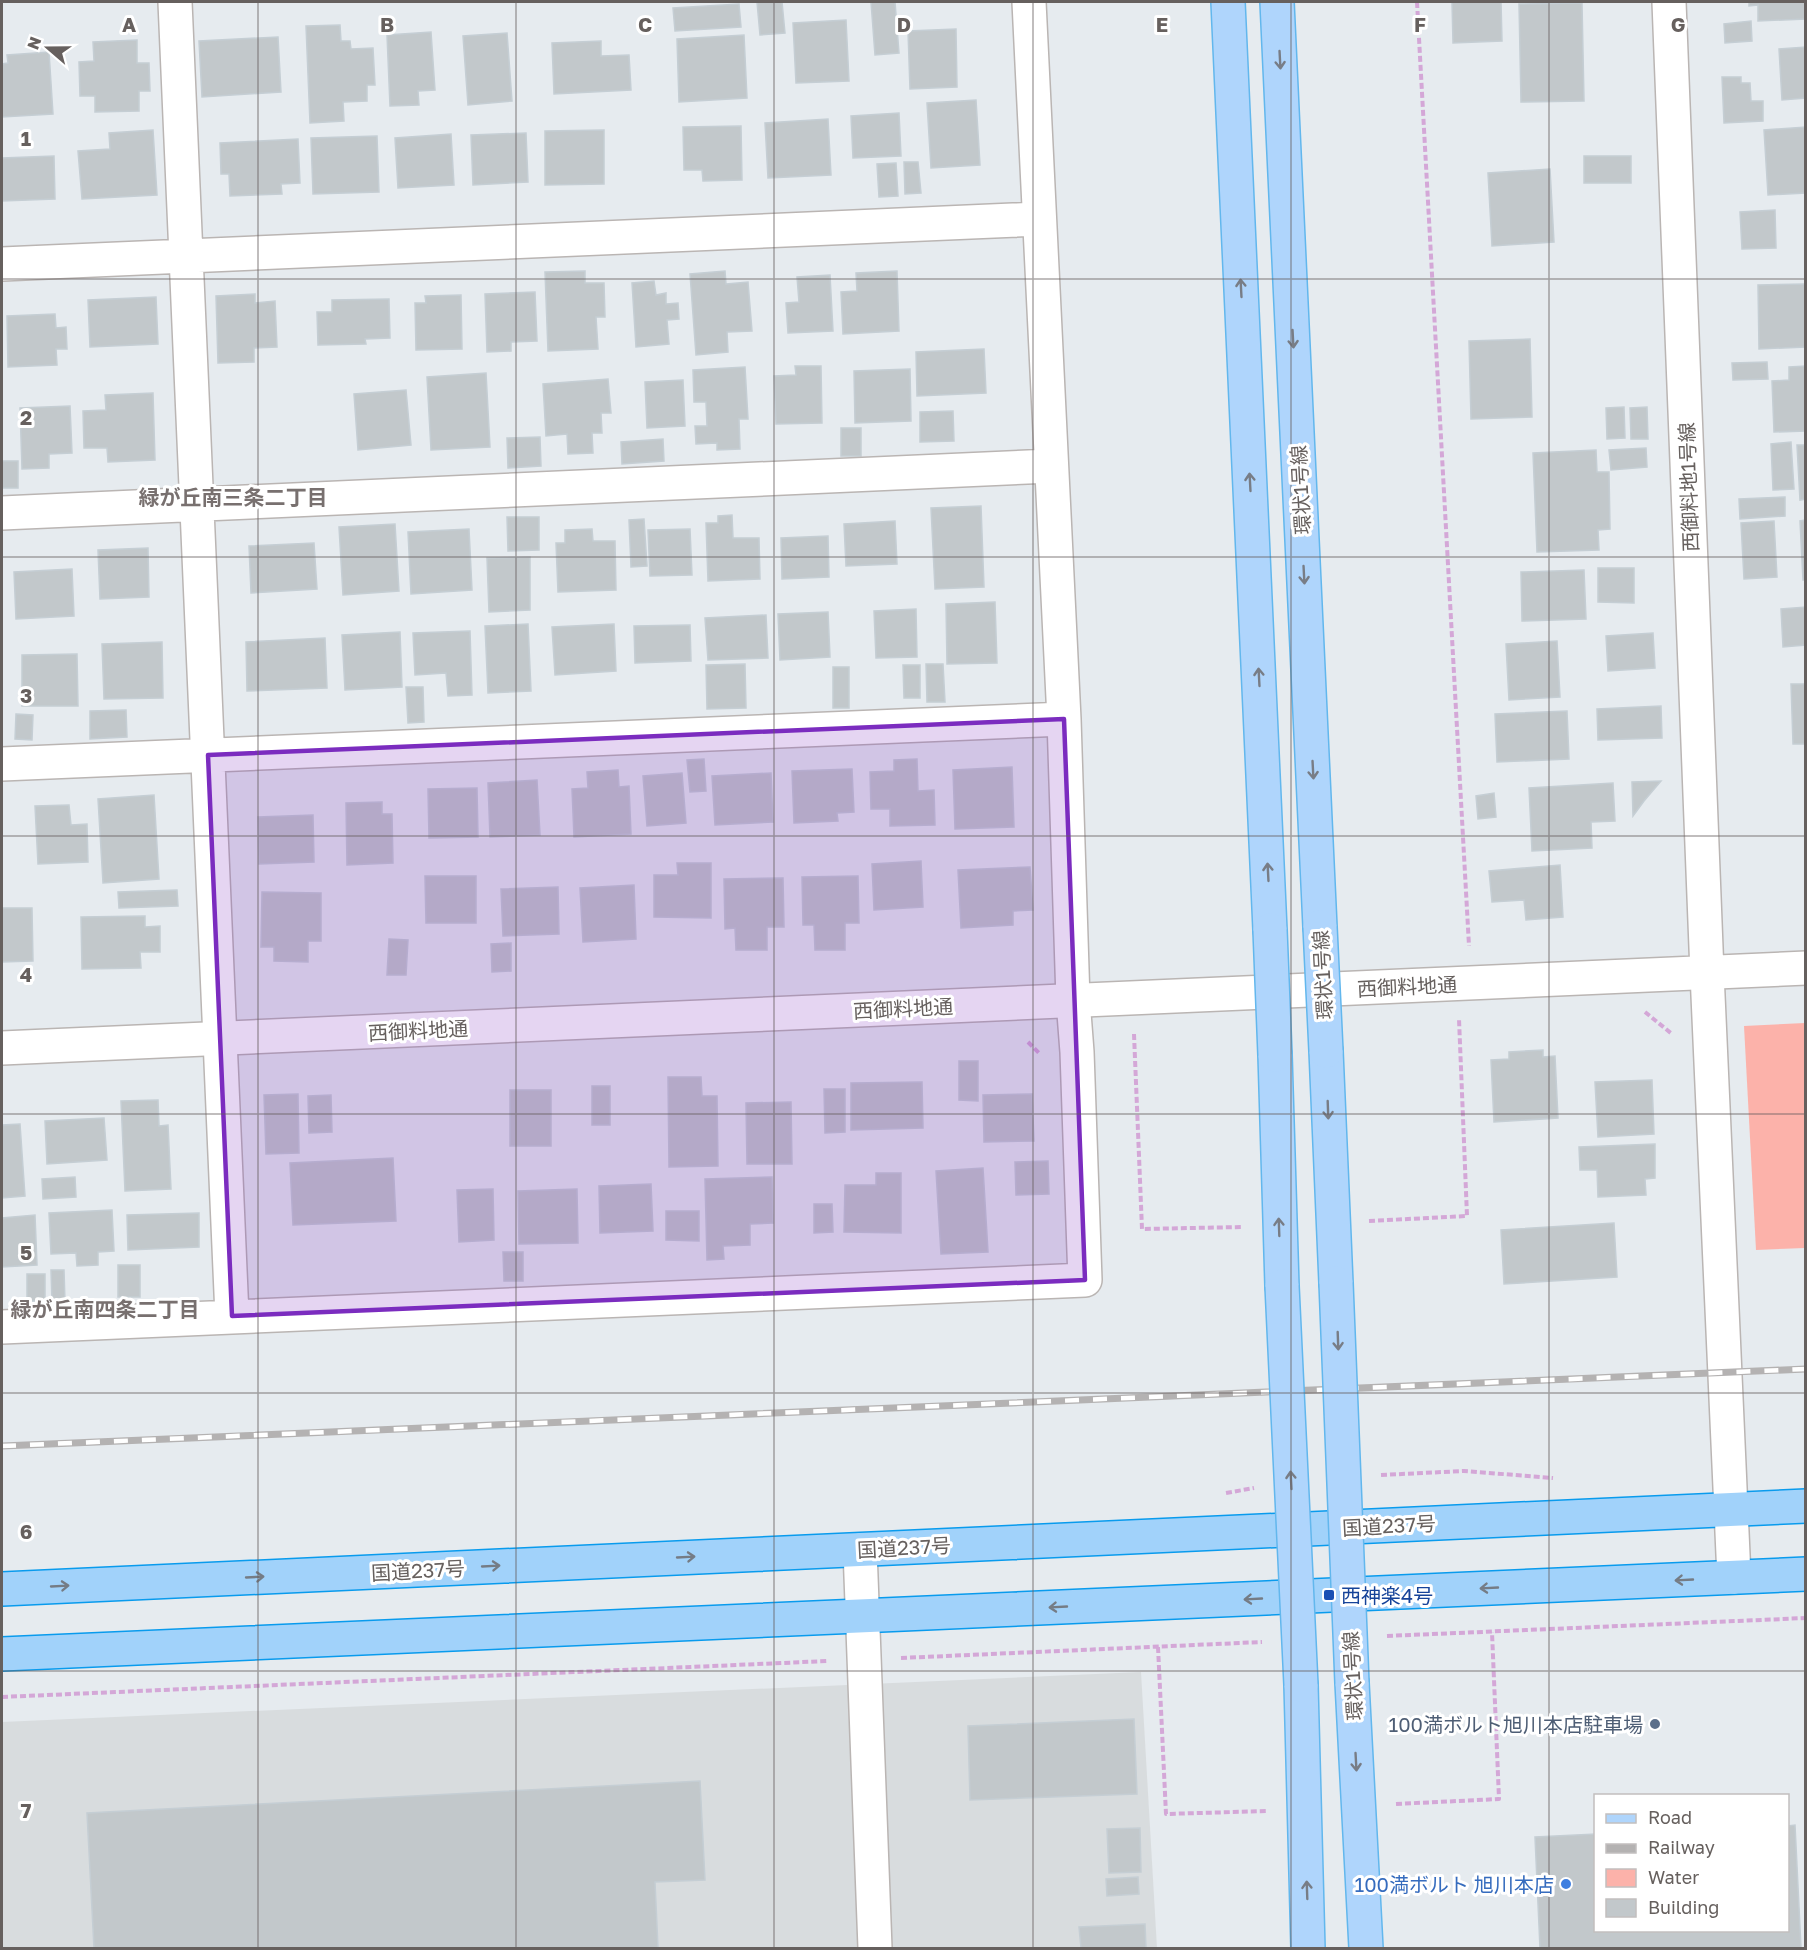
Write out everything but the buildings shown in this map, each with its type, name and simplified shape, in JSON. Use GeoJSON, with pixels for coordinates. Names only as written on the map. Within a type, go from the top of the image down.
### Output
{"type":"FeatureCollection","features":[{"type":"Feature","properties":{"kind":"highway","name":"国道237号"},"geometry":{"type":"LineString","coordinates":[[2,1589],[1806,1506]]}},
{"type":"Feature","properties":{"kind":"highway"},"geometry":{"type":"LineString","coordinates":[[2,1654],[1806,1574]]}},
{"type":"Feature","properties":{"kind":"main road"},"geometry":{"type":"LineString","coordinates":[[1228,2],[1270,930],[1282,1286],[1301,1685],[1308,1948]]}},
{"type":"Feature","properties":{"kind":"main road","name":"環状1号線"},"geometry":{"type":"LineString","coordinates":[[1277,2],[1326,1052],[1352,1683],[1366,1948]]}},
{"type":"Feature","properties":{"kind":"street"},"geometry":{"type":"LineString","coordinates":[[175,2],[232,1316]]}},
{"type":"Feature","properties":{"kind":"street"},"geometry":{"type":"LineString","coordinates":[[2,1327],[1085,1280],[1064,719],[1029,2]]}},
{"type":"Feature","properties":{"kind":"street","name":"西御料地1号線"},"geometry":{"type":"LineString","coordinates":[[1669,2],[1707,973],[1734,1577]]}},
{"type":"Feature","properties":{"kind":"street"},"geometry":{"type":"LineString","coordinates":[[2,264],[1038,219]]}},
{"type":"Feature","properties":{"kind":"street"},"geometry":{"type":"LineString","coordinates":[[2,513],[1051,466]]}},
{"type":"Feature","properties":{"kind":"street"},"geometry":{"type":"LineString","coordinates":[[2,764],[1064,719]]}},
{"type":"Feature","properties":{"kind":"street","name":"西御料地通"},"geometry":{"type":"LineString","coordinates":[[2,1048],[1806,968]]}},
{"type":"Feature","properties":{"kind":"street"},"geometry":{"type":"LineString","coordinates":[[860,1550],[875,1948]]}},
{"type":"Feature","properties":{"kind":"path"},"geometry":{"type":"LineString","coordinates":[[1417,2],[1465,898],[1472,983]]}},
{"type":"Feature","properties":{"kind":"path"},"geometry":{"type":"LineString","coordinates":[[1362,1222],[1467,1216],[1459,1015]]}},
{"type":"Feature","properties":{"kind":"path"},"geometry":{"type":"LineString","coordinates":[[1134,1027],[1142,1229],[1242,1227]]}},
{"type":"Feature","properties":{"kind":"path"},"geometry":{"type":"LineString","coordinates":[[1377,1475],[1464,1471],[1555,1478]]}},
{"type":"Feature","properties":{"kind":"path"},"geometry":{"type":"LineString","coordinates":[[1224,1493],[1256,1488]]}},
{"type":"Feature","properties":{"kind":"path"},"geometry":{"type":"LineString","coordinates":[[1396,1804],[1499,1799],[1492,1632]]}},
{"type":"Feature","properties":{"kind":"path"},"geometry":{"type":"LineString","coordinates":[[1158,1647],[1166,1814],[1277,1811]]}},
{"type":"Feature","properties":{"kind":"highlighted area"},"geometry":{"type":"Polygon","coordinates":[[[1064,719],[1085,1280],[232,1316],[208,755],[1064,719]]]}},
{"type":"Feature","properties":{"kind":"shaded area"},"geometry":{"type":"Polygon","coordinates":[[[1141,1672],[1157,1948],[2,1948],[2,1722],[1141,1672]]]}},
{"type":"Feature","properties":{"kind":"water"},"geometry":{"type":"Polygon","coordinates":[[[1805,1023],[1805,1248],[1756,1250],[1744,1026],[1805,1023]]]}},
{"type":"Feature","properties":{"kind":"railway"},"geometry":{"type":"LineString","coordinates":[[2,1446],[1806,1369]]}},
{"type":"Feature","properties":{"kind":"place","name":"西神楽4号"},"geometry":{"type":"Point","coordinates":[1329,1595]}},
{"type":"Feature","properties":{"kind":"place","name":"100満ボルト旭川本店駐車場"},"geometry":{"type":"Point","coordinates":[1655,1724]}},
{"type":"Feature","properties":{"kind":"place","name":"100満ボルト 旭川本店"},"geometry":{"type":"Point","coordinates":[1566,1884]}},
{"type":"Feature","properties":{"kind":"district","name":"緑が丘南三条二丁目"},"geometry":{"type":"Point","coordinates":[233,497]}},
{"type":"Feature","properties":{"kind":"district","name":"緑が丘南四条二丁目"},"geometry":{"type":"Point","coordinates":[105,1309]}}]}
